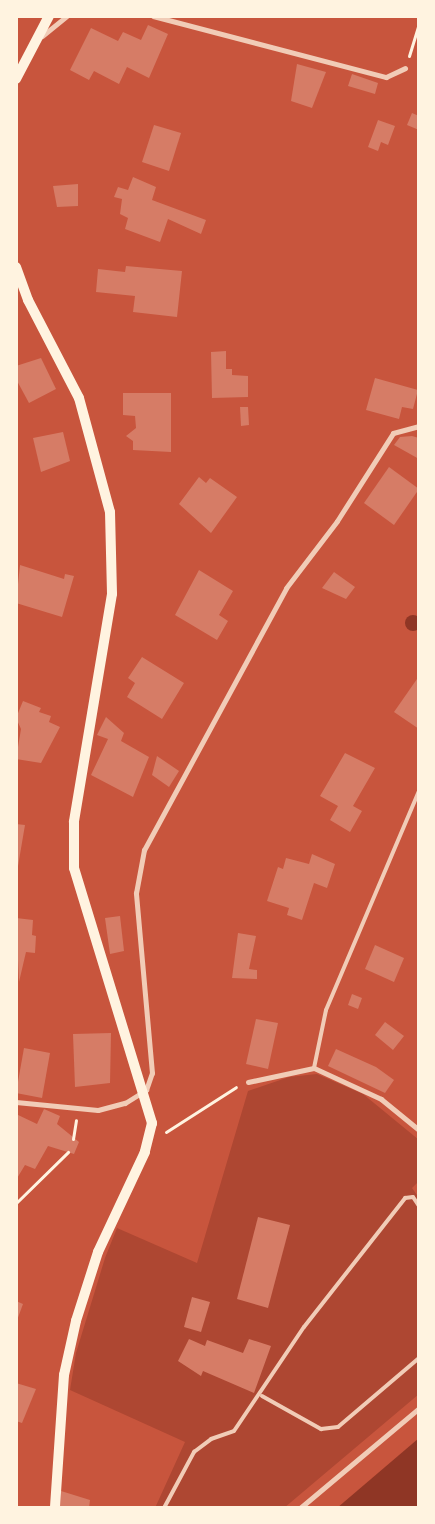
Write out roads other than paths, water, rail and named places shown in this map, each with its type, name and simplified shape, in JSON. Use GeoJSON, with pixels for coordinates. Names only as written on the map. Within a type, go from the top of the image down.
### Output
{"type":"FeatureCollection","features":[{"type":"Feature","properties":{"kind":"main road"},"geometry":{"type":"LineString","coordinates":[[16,78],[38,39],[48,16]]}},
{"type":"Feature","properties":{"kind":"main road"},"geometry":{"type":"LineString","coordinates":[[16,267],[32,309],[79,398],[110,512],[112,594],[74,822],[74,868],[104,975],[146,1090],[151,1134],[98,1252],[64,1375],[56,1508]]}},
{"type":"Feature","properties":{"kind":"street"},"geometry":{"type":"LineString","coordinates":[[38,39],[67,16]]}},
{"type":"Feature","properties":{"kind":"street"},"geometry":{"type":"LineString","coordinates":[[153,16],[386,77],[405,68]]}},
{"type":"Feature","properties":{"kind":"street"},"geometry":{"type":"LineString","coordinates":[[16,1102],[98,1110],[125,1104],[146,1090],[152,1073],[136,893],[144,850],[286,588],[337,521],[393,434],[419,426]]}},
{"type":"Feature","properties":{"kind":"street"},"geometry":{"type":"LineString","coordinates":[[248,1082],[314,1068],[382,1099],[419,1130]]}},
{"type":"Feature","properties":{"kind":"street"},"geometry":{"type":"LineString","coordinates":[[300,1508],[419,1408]]}},
{"type":"Feature","properties":{"kind":"lane"},"geometry":{"type":"LineString","coordinates":[[314,1068],[326,1010],[419,791]]}},
{"type":"Feature","properties":{"kind":"lane"},"geometry":{"type":"LineString","coordinates":[[164,1508],[194,1452],[211,1439],[234,1431],[262,1396],[304,1327],[405,1198],[413,1197],[419,1206]]}},
{"type":"Feature","properties":{"kind":"lane"},"geometry":{"type":"LineString","coordinates":[[262,1396],[321,1429],[338,1427],[419,1358]]}}]}
